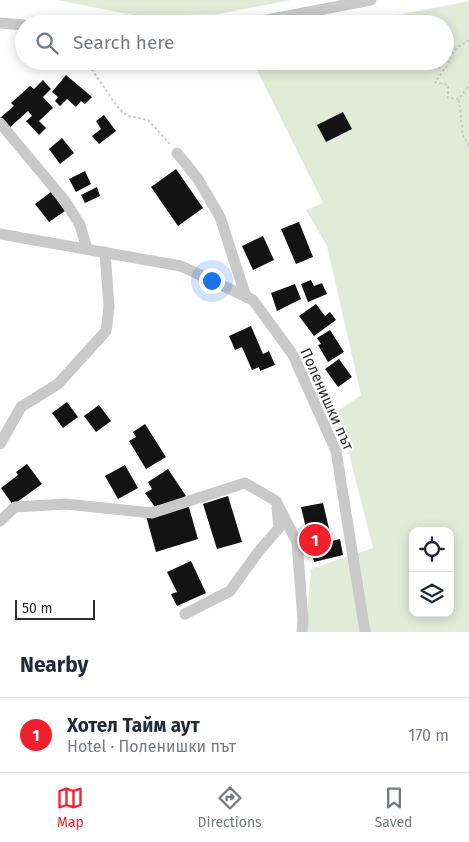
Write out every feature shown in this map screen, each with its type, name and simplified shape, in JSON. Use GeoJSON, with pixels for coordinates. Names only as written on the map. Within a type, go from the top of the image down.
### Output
{"type":"FeatureCollection","features":[{"type":"Feature","properties":{"kind":"street"},"geometry":{"type":"LineString","coordinates":[[292,15],[371,0]]}},
{"type":"Feature","properties":{"kind":"street"},"geometry":{"type":"LineString","coordinates":[[0,23],[15,24]]}},
{"type":"Feature","properties":{"kind":"street"},"geometry":{"type":"LineString","coordinates":[[0,123],[65,201],[80,225],[87,249]]}},
{"type":"Feature","properties":{"kind":"street"},"geometry":{"type":"LineString","coordinates":[[177,153],[198,179],[220,218],[246,297]]}},
{"type":"Feature","properties":{"kind":"street","name":"Поленишки път"},"geometry":{"type":"LineString","coordinates":[[0,234],[181,266],[253,300],[293,355],[336,451],[365,632]]}},
{"type":"Feature","properties":{"kind":"street"},"geometry":{"type":"LineString","coordinates":[[0,444],[21,407],[58,384],[106,331],[109,307],[105,252]]}},
{"type":"Feature","properties":{"kind":"street"},"geometry":{"type":"LineString","coordinates":[[0,521],[15,507],[66,504],[152,513],[244,483],[276,501],[297,542],[303,620],[302,632]]}},
{"type":"Feature","properties":{"kind":"street"},"geometry":{"type":"LineString","coordinates":[[185,614],[230,591],[258,551],[279,528],[276,501]]}},
{"type":"Feature","properties":{"kind":"path"},"geometry":{"type":"LineString","coordinates":[[454,50],[469,40]]}},
{"type":"Feature","properties":{"kind":"path"},"geometry":{"type":"LineString","coordinates":[[92,70],[120,109],[128,116],[148,120],[177,153]]}},
{"type":"Feature","properties":{"kind":"path"},"geometry":{"type":"LineString","coordinates":[[443,71],[435,82],[448,85],[448,98],[458,99]]}},
{"type":"Feature","properties":{"kind":"path"},"geometry":{"type":"LineString","coordinates":[[469,85],[458,99],[463,135],[469,146]]}},
{"type":"Feature","properties":{"kind":"green space"},"geometry":{"type":"Polygon","coordinates":[[[56,0],[291,0],[219,14],[133,15],[56,0]]]}},
{"type":"Feature","properties":{"kind":"green space"},"geometry":{"type":"Polygon","coordinates":[[[469,1],[469,632],[306,632],[311,569],[373,548],[338,411],[361,395],[327,246],[306,210],[323,203],[257,70],[454,70],[454,15],[397,15],[469,1]]]}},
{"type":"Feature","properties":{"kind":"building"},"geometry":{"type":"Polygon","coordinates":[[[66,75],[92,97],[85,104],[81,101],[76,107],[67,99],[60,106],[55,101],[58,97],[52,92],[66,75]]]}},
{"type":"Feature","properties":{"kind":"building"},"geometry":{"type":"Polygon","coordinates":[[[43,80],[51,89],[43,97],[53,108],[39,121],[46,128],[39,135],[26,121],[32,116],[28,111],[8,129],[0,118],[14,106],[11,103],[30,86],[34,89],[43,80]]]}},
{"type":"Feature","properties":{"kind":"building"},"geometry":{"type":"Polygon","coordinates":[[[343,112],[352,129],[326,142],[317,125],[343,112]]]}},
{"type":"Feature","properties":{"kind":"building"},"geometry":{"type":"Polygon","coordinates":[[[104,115],[116,131],[99,144],[92,136],[101,129],[96,121],[104,115]]]}},
{"type":"Feature","properties":{"kind":"building"},"geometry":{"type":"Polygon","coordinates":[[[62,138],[74,153],[60,164],[49,149],[62,138]]]}},
{"type":"Feature","properties":{"kind":"building"},"geometry":{"type":"Polygon","coordinates":[[[176,169],[203,208],[178,226],[151,187],[176,169]]]}},
{"type":"Feature","properties":{"kind":"building"},"geometry":{"type":"Polygon","coordinates":[[[85,171],[91,184],[76,192],[69,179],[85,171]]]}},
{"type":"Feature","properties":{"kind":"building"},"geometry":{"type":"Polygon","coordinates":[[[97,187],[100,196],[85,203],[81,195],[97,187]]]}},
{"type":"Feature","properties":{"kind":"building"},"geometry":{"type":"Polygon","coordinates":[[[51,192],[65,211],[49,222],[35,204],[51,192]]]}},
{"type":"Feature","properties":{"kind":"building"},"geometry":{"type":"Polygon","coordinates":[[[299,222],[313,257],[296,264],[281,229],[299,222]]]}},
{"type":"Feature","properties":{"kind":"building"},"geometry":{"type":"Polygon","coordinates":[[[263,236],[274,260],[253,270],[242,246],[263,236]]]}},
{"type":"Feature","properties":{"kind":"building"},"geometry":{"type":"Polygon","coordinates":[[[311,280],[314,286],[322,283],[327,294],[308,302],[301,284],[311,280]]]}},
{"type":"Feature","properties":{"kind":"building"},"geometry":{"type":"Polygon","coordinates":[[[295,284],[301,299],[277,311],[271,293],[295,284]]]}},
{"type":"Feature","properties":{"kind":"building"},"geometry":{"type":"Polygon","coordinates":[[[316,304],[325,316],[330,312],[336,320],[314,336],[299,316],[316,304]]]}},
{"type":"Feature","properties":{"kind":"building"},"geometry":{"type":"Polygon","coordinates":[[[251,326],[263,354],[269,351],[275,365],[260,371],[259,367],[252,370],[242,347],[235,350],[229,336],[251,326]]]}},
{"type":"Feature","properties":{"kind":"building"},"geometry":{"type":"Polygon","coordinates":[[[330,330],[344,352],[328,362],[318,345],[321,344],[317,338],[330,330]]]}},
{"type":"Feature","properties":{"kind":"building"},"geometry":{"type":"Polygon","coordinates":[[[339,359],[352,377],[338,387],[325,369],[339,359]]]}},
{"type":"Feature","properties":{"kind":"building"},"geometry":{"type":"Polygon","coordinates":[[[67,402],[78,417],[63,428],[52,413],[67,402]]]}},
{"type":"Feature","properties":{"kind":"building"},"geometry":{"type":"Polygon","coordinates":[[[99,405],[111,421],[96,432],[84,416],[99,405]]]}},
{"type":"Feature","properties":{"kind":"building"},"geometry":{"type":"Polygon","coordinates":[[[145,424],[166,457],[146,469],[129,441],[136,437],[133,432],[145,424]]]}},
{"type":"Feature","properties":{"kind":"building"},"geometry":{"type":"Polygon","coordinates":[[[27,464],[42,484],[13,505],[1,488],[18,475],[16,472],[27,464]]]}},
{"type":"Feature","properties":{"kind":"building"},"geometry":{"type":"Polygon","coordinates":[[[125,465],[138,488],[118,499],[105,476],[125,465]]]}},
{"type":"Feature","properties":{"kind":"building"},"geometry":{"type":"Polygon","coordinates":[[[168,469],[186,496],[161,508],[158,505],[155,507],[145,493],[152,489],[148,482],[168,469]]]}},
{"type":"Feature","properties":{"kind":"building"},"geometry":{"type":"Polygon","coordinates":[[[228,496],[242,542],[217,549],[203,504],[228,496]]]}},
{"type":"Feature","properties":{"kind":"building"},"geometry":{"type":"Polygon","coordinates":[[[323,503],[332,541],[340,539],[343,555],[314,562],[301,507],[323,503]]]}},
{"type":"Feature","properties":{"kind":"building"},"geometry":{"type":"Polygon","coordinates":[[[188,504],[198,539],[156,552],[146,516],[188,504]]]}},
{"type":"Feature","properties":{"kind":"building"},"geometry":{"type":"Polygon","coordinates":[[[191,561],[206,593],[177,606],[171,594],[177,592],[167,572],[191,561]]]}},
{"type":"Feature","properties":{"kind":"place","name":"Хотел Тайм аут"},"geometry":{"type":"Point","coordinates":[315,540]}}]}
